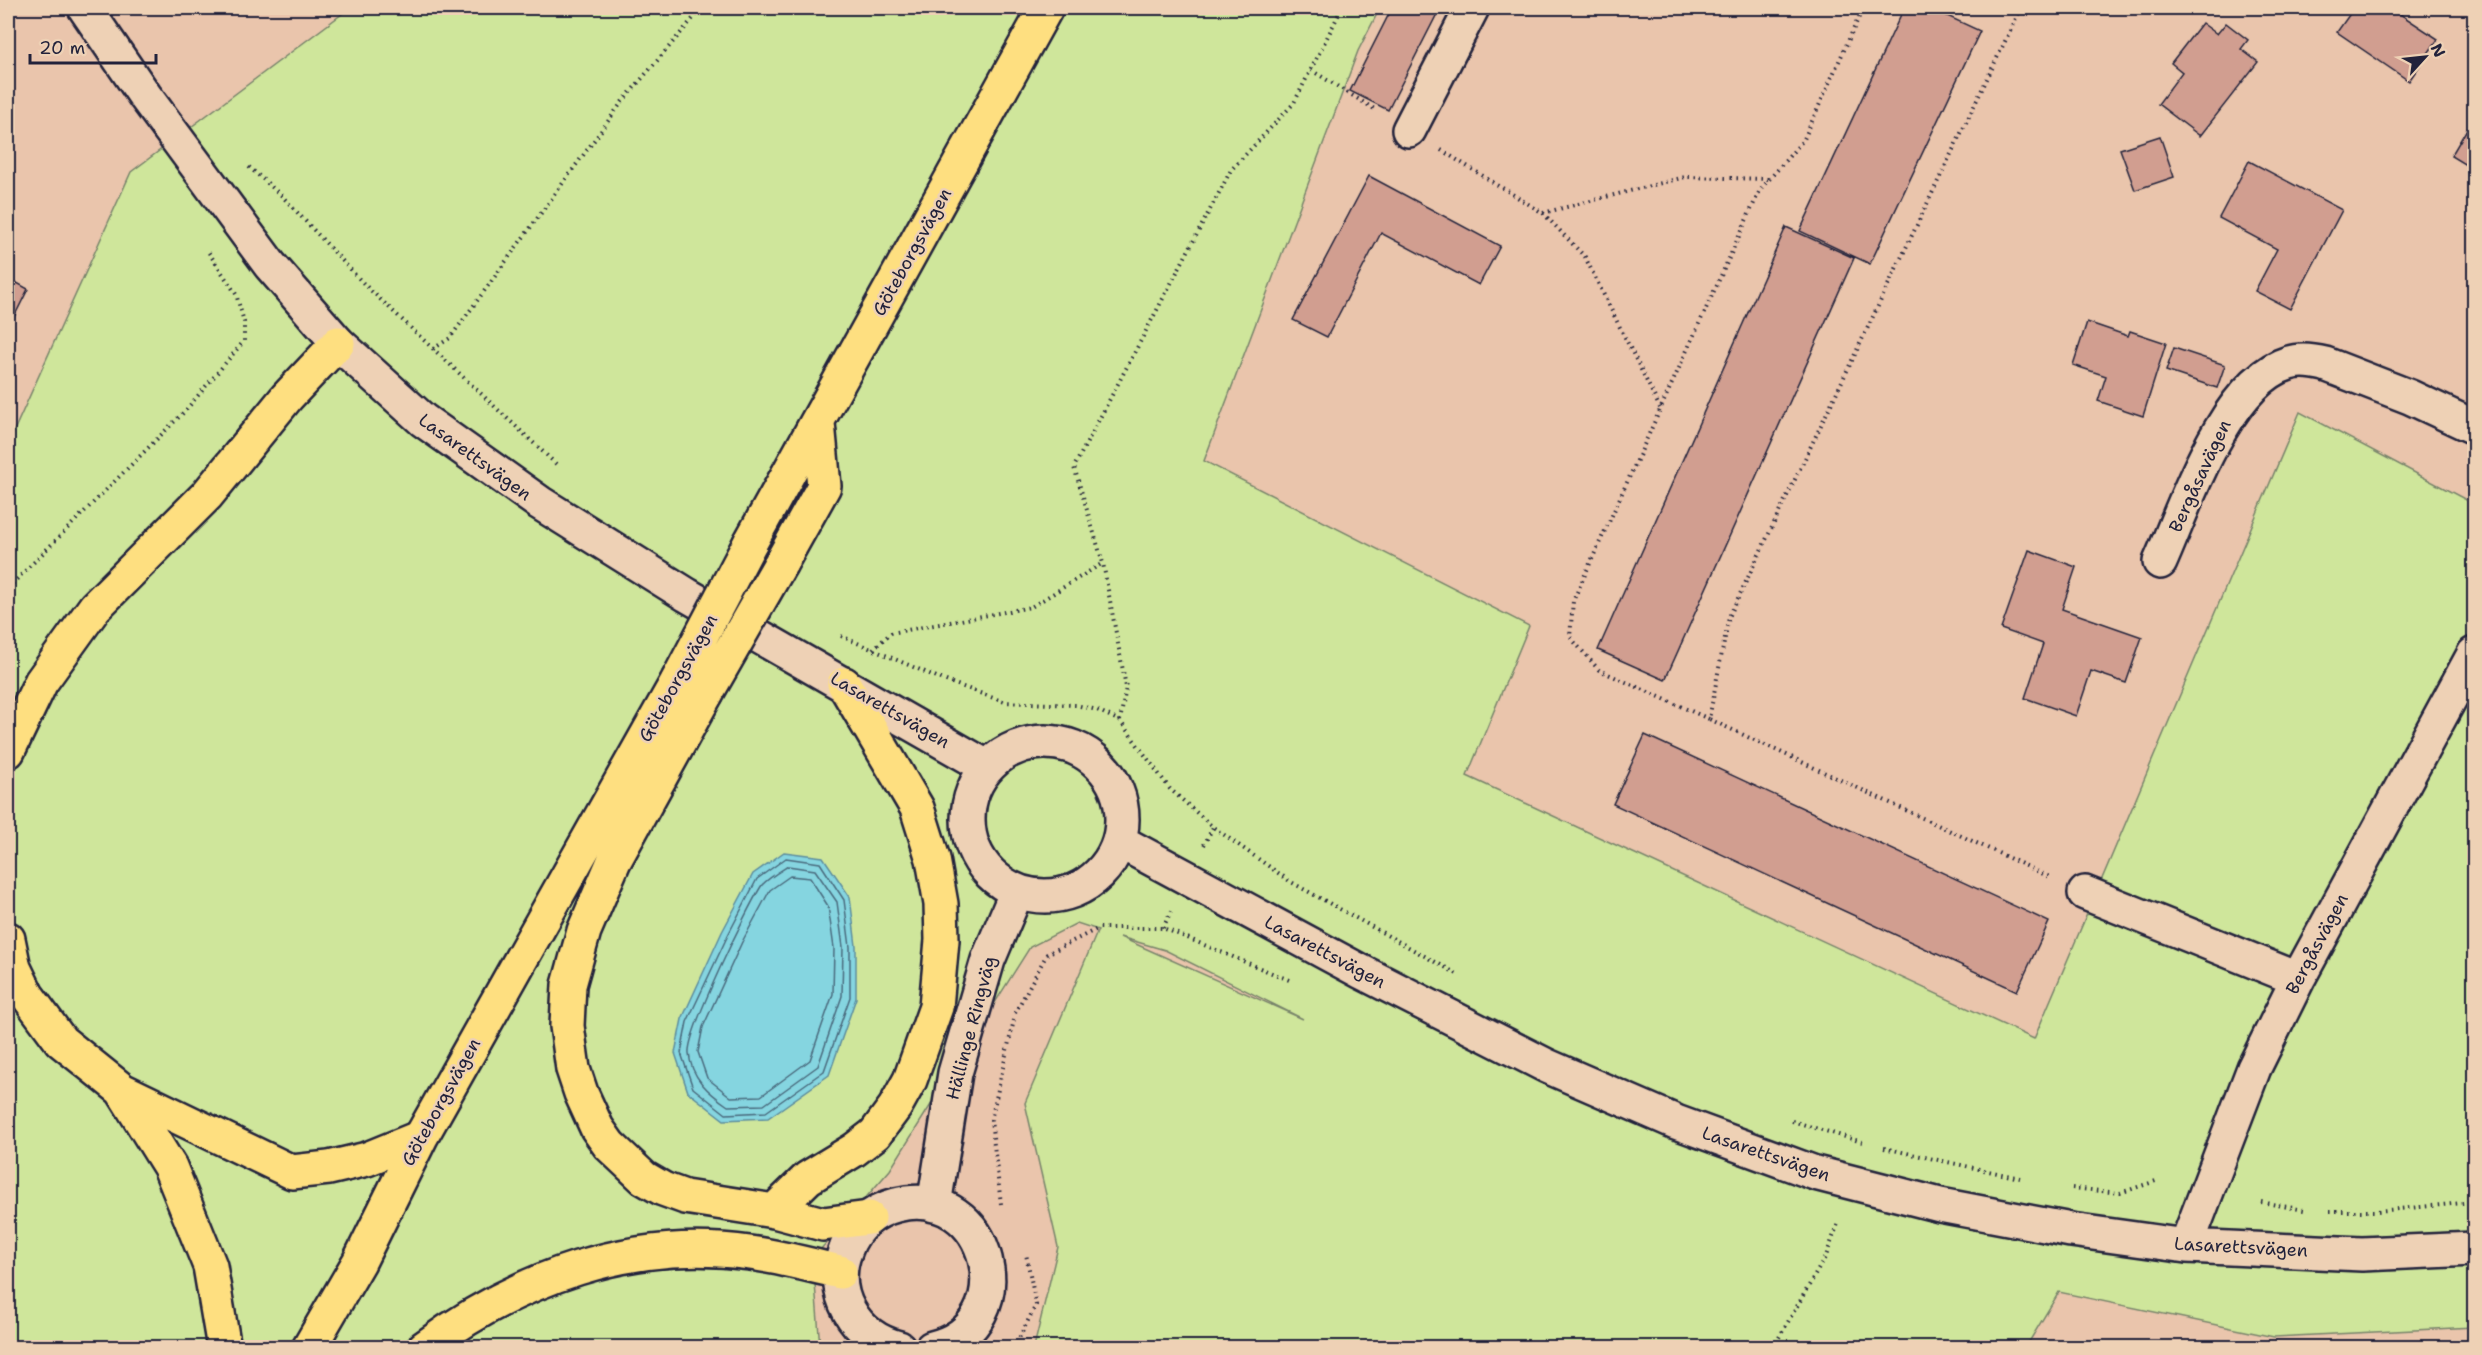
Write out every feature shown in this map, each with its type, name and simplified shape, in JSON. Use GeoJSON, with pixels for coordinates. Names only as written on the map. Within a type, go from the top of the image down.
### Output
{"type":"FeatureCollection","features":[{"type":"Feature","properties":{"kind":"main road","name":"Göteborgsvägen"},"geometry":{"type":"LineString","coordinates":[[309,1347],[359,1262],[421,1137],[692,687],[750,543],[1046,8]]}},
{"type":"Feature","properties":{"kind":"main road"},"geometry":{"type":"LineString","coordinates":[[8,751],[41,682],[95,607],[207,495],[287,397],[338,343]]}},
{"type":"Feature","properties":{"kind":"main road"},"geometry":{"type":"LineString","coordinates":[[818,423],[824,486],[781,562],[692,687],[584,931],[569,985],[567,1026],[573,1069],[597,1128],[622,1160],[644,1178],[663,1189],[685,1197],[774,1211],[823,1224],[869,1218]]}},
{"type":"Feature","properties":{"kind":"main road"},"geometry":{"type":"LineString","coordinates":[[774,1211],[808,1178],[854,1150],[875,1134],[895,1107],[910,1080],[936,1007],[942,940],[941,904],[933,859],[912,798],[844,684]]}},
{"type":"Feature","properties":{"kind":"main road"},"geometry":{"type":"LineString","coordinates":[[8,939],[14,968],[27,995],[61,1041],[122,1090],[292,1172],[329,1168],[367,1160],[421,1137]]}},
{"type":"Feature","properties":{"kind":"main road"},"geometry":{"type":"LineString","coordinates":[[122,1090],[170,1167],[210,1266],[224,1347]]}},
{"type":"Feature","properties":{"kind":"main road"},"geometry":{"type":"LineString","coordinates":[[424,1347],[479,1311],[539,1280],[589,1263],[639,1253],[672,1249],[750,1252],[840,1272]]}},
{"type":"Feature","properties":{"kind":"street","name":"Lasarettsvägen"},"geometry":{"type":"LineString","coordinates":[[86,8],[146,96],[270,265],[338,343],[423,420],[540,504],[687,595],[987,767]]}},
{"type":"Feature","properties":{"kind":"street"},"geometry":{"type":"LineString","coordinates":[[1409,130],[1472,8]]}},
{"type":"Feature","properties":{"kind":"street","name":"Bergåsavägen"},"geometry":{"type":"LineString","coordinates":[[2160,562],[2222,423],[2262,379],[2288,363],[2311,361],[2325,364],[2410,397],[2475,427]]}},
{"type":"Feature","properties":{"kind":"street","name":"Bergåsvägen"},"geometry":{"type":"LineString","coordinates":[[2186,1246],[2254,1068],[2298,979],[2475,654]]}},
{"type":"Feature","properties":{"kind":"street"},"geometry":{"type":"LineString","coordinates":[[1029,742],[1059,742],[1089,755],[1101,766],[1117,792],[1122,819],[1119,841],[1105,867],[1090,882],[1075,890],[1051,896],[1017,891],[987,871],[972,842],[968,823],[970,798],[987,767],[1000,755],[1029,742]]}},
{"type":"Feature","properties":{"kind":"street","name":"Lasarettsvägen"},"geometry":{"type":"LineString","coordinates":[[1119,841],[1360,971],[1546,1066],[1676,1122],[1815,1173],[1940,1205],[2071,1230],[2186,1246],[2362,1254],[2475,1249]]}},
{"type":"Feature","properties":{"kind":"street","name":"Hällinge Ringväg"},"geometry":{"type":"LineString","coordinates":[[934,1205],[955,1073],[988,960],[1017,891]]}},
{"type":"Feature","properties":{"kind":"street"},"geometry":{"type":"LineString","coordinates":[[2085,893],[2298,979]]}},
{"type":"Feature","properties":{"kind":"street"},"geometry":{"type":"LineString","coordinates":[[887,1346],[869,1335],[851,1314],[844,1299],[840,1272],[845,1250],[856,1230],[869,1218],[888,1207],[911,1202],[934,1205],[957,1215],[973,1231],[987,1260],[989,1285],[982,1309],[975,1319],[952,1340],[932,1347]]}},
{"type":"Feature","properties":{"kind":"path"},"geometry":{"type":"LineString","coordinates":[[433,349],[450,338],[622,102],[702,8]]}},
{"type":"Feature","properties":{"kind":"path"},"geometry":{"type":"LineString","coordinates":[[1120,722],[1126,687],[1103,563],[1074,466],[1231,170],[1294,103],[1342,8]]}},
{"type":"Feature","properties":{"kind":"path"},"geometry":{"type":"LineString","coordinates":[[1863,8],[1804,140],[1760,190],[1573,601],[1570,637],[1599,670],[2085,893]]}},
{"type":"Feature","properties":{"kind":"path"},"geometry":{"type":"LineString","coordinates":[[1709,719],[1730,617],[2021,8]]}},
{"type":"Feature","properties":{"kind":"path"},"geometry":{"type":"LineString","coordinates":[[1660,409],[1585,257],[1544,213],[1685,177],[1770,179]]}},
{"type":"Feature","properties":{"kind":"path"},"geometry":{"type":"LineString","coordinates":[[310,229],[363,284],[557,465]]}},
{"type":"Feature","properties":{"kind":"path"},"geometry":{"type":"LineString","coordinates":[[8,588],[185,411],[237,351],[244,341],[244,322],[236,294]]}},
{"type":"Feature","properties":{"kind":"path"},"geometry":{"type":"LineString","coordinates":[[873,649],[891,633],[1030,607],[1103,563]]}},
{"type":"Feature","properties":{"kind":"path"},"geometry":{"type":"LineString","coordinates":[[831,632],[946,681],[1005,702],[1076,705],[1097,710],[1120,722],[1170,789],[1213,827],[1291,882],[1470,981]]}},
{"type":"Feature","properties":{"kind":"path"},"geometry":{"type":"LineString","coordinates":[[1006,1214],[1001,1205],[991,1120],[1015,1012],[1047,954],[1099,928]]}},
{"type":"Feature","properties":{"kind":"path"},"geometry":{"type":"LineString","coordinates":[[1789,1120],[1869,1144]]}},
{"type":"Feature","properties":{"kind":"path"},"geometry":{"type":"LineString","coordinates":[[1880,1147],[2025,1179]]}},
{"type":"Feature","properties":{"kind":"path"},"geometry":{"type":"LineString","coordinates":[[2069,1188],[2120,1193],[2156,1181]]}},
{"type":"Feature","properties":{"kind":"path"},"geometry":{"type":"LineString","coordinates":[[2261,1202],[2307,1211]]}},
{"type":"Feature","properties":{"kind":"path"},"geometry":{"type":"LineString","coordinates":[[2319,1211],[2377,1211],[2475,1202]]}},
{"type":"Feature","properties":{"kind":"path"},"geometry":{"type":"LineString","coordinates":[[1773,1347],[1826,1256],[1839,1221]]}},
{"type":"Feature","properties":{"kind":"path"},"geometry":{"type":"LineString","coordinates":[[1014,1347],[1036,1305],[1025,1251]]}},
{"type":"Feature","properties":{"kind":"green space"},"geometry":{"type":"Polygon","coordinates":[[[350,8],[1380,8],[1358,51],[1204,461],[1529,626],[1467,776],[2034,1039],[2300,412],[2474,504],[2474,1327],[2274,1337],[2059,1292],[2026,1347],[1034,1347],[1058,1247],[1025,1103],[1098,930],[1077,923],[1030,947],[890,1170],[813,1258],[820,1347],[8,1348],[8,444],[131,172],[350,8]],[[1120,937],[1303,1019],[1165,950],[1120,937]]]}},
{"type":"Feature","properties":{"kind":"water"},"geometry":{"type":"Polygon","coordinates":[[[784,852],[823,857],[850,897],[856,946],[856,998],[829,1075],[768,1118],[724,1120],[688,1092],[675,1053],[682,1019],[722,932],[753,874],[784,852]]]}},
{"type":"Feature","properties":{"kind":"building"},"geometry":{"type":"Polygon","coordinates":[[[1392,8],[1440,8],[1388,110],[1350,91],[1392,8]]]}},
{"type":"Feature","properties":{"kind":"building"},"geometry":{"type":"Polygon","coordinates":[[[1904,8],[1930,8],[1980,31],[1870,264],[1800,231],[1904,8]]]}},
{"type":"Feature","properties":{"kind":"building"},"geometry":{"type":"Polygon","coordinates":[[[2354,8],[2391,8],[2438,39],[2409,81],[2337,32],[2354,8]]]}},
{"type":"Feature","properties":{"kind":"building"},"geometry":{"type":"Polygon","coordinates":[[[2202,23],[2217,34],[2226,23],[2248,40],[2241,49],[2258,62],[2200,136],[2158,104],[2182,72],[2171,63],[2202,23]]]}},
{"type":"Feature","properties":{"kind":"building"},"geometry":{"type":"Polygon","coordinates":[[[2474,117],[2474,170],[2451,156],[2474,117]]]}},
{"type":"Feature","properties":{"kind":"building"},"geometry":{"type":"Polygon","coordinates":[[[2160,136],[2174,177],[2135,190],[2120,149],[2160,136]]]}},
{"type":"Feature","properties":{"kind":"building"},"geometry":{"type":"Polygon","coordinates":[[[2249,161],[2342,210],[2290,309],[2255,291],[2277,249],[2219,218],[2249,161]]]}},
{"type":"Feature","properties":{"kind":"building"},"geometry":{"type":"Polygon","coordinates":[[[1369,176],[1500,246],[1479,285],[1381,233],[1327,337],[1293,320],[1369,176]]]}},
{"type":"Feature","properties":{"kind":"building"},"geometry":{"type":"Polygon","coordinates":[[[1786,227],[1854,258],[1665,680],[1598,650],[1786,227]]]}},
{"type":"Feature","properties":{"kind":"building"},"geometry":{"type":"Polygon","coordinates":[[[8,278],[28,289],[8,329],[8,278]]]}},
{"type":"Feature","properties":{"kind":"building"},"geometry":{"type":"Polygon","coordinates":[[[2087,322],[2128,336],[2130,331],[2166,343],[2143,416],[2098,401],[2106,376],[2073,365],[2087,322]]]}},
{"type":"Feature","properties":{"kind":"building"},"geometry":{"type":"Polygon","coordinates":[[[2174,348],[2225,365],[2217,388],[2166,371],[2174,348]]]}},
{"type":"Feature","properties":{"kind":"building"},"geometry":{"type":"Polygon","coordinates":[[[2029,550],[2076,567],[2062,609],[2142,637],[2126,683],[2091,671],[2076,716],[2025,698],[2043,644],[2001,629],[2029,550]]]}},
{"type":"Feature","properties":{"kind":"building"},"geometry":{"type":"Polygon","coordinates":[[[1645,735],[2049,922],[2017,991],[1613,804],[1645,735]]]}}]}
